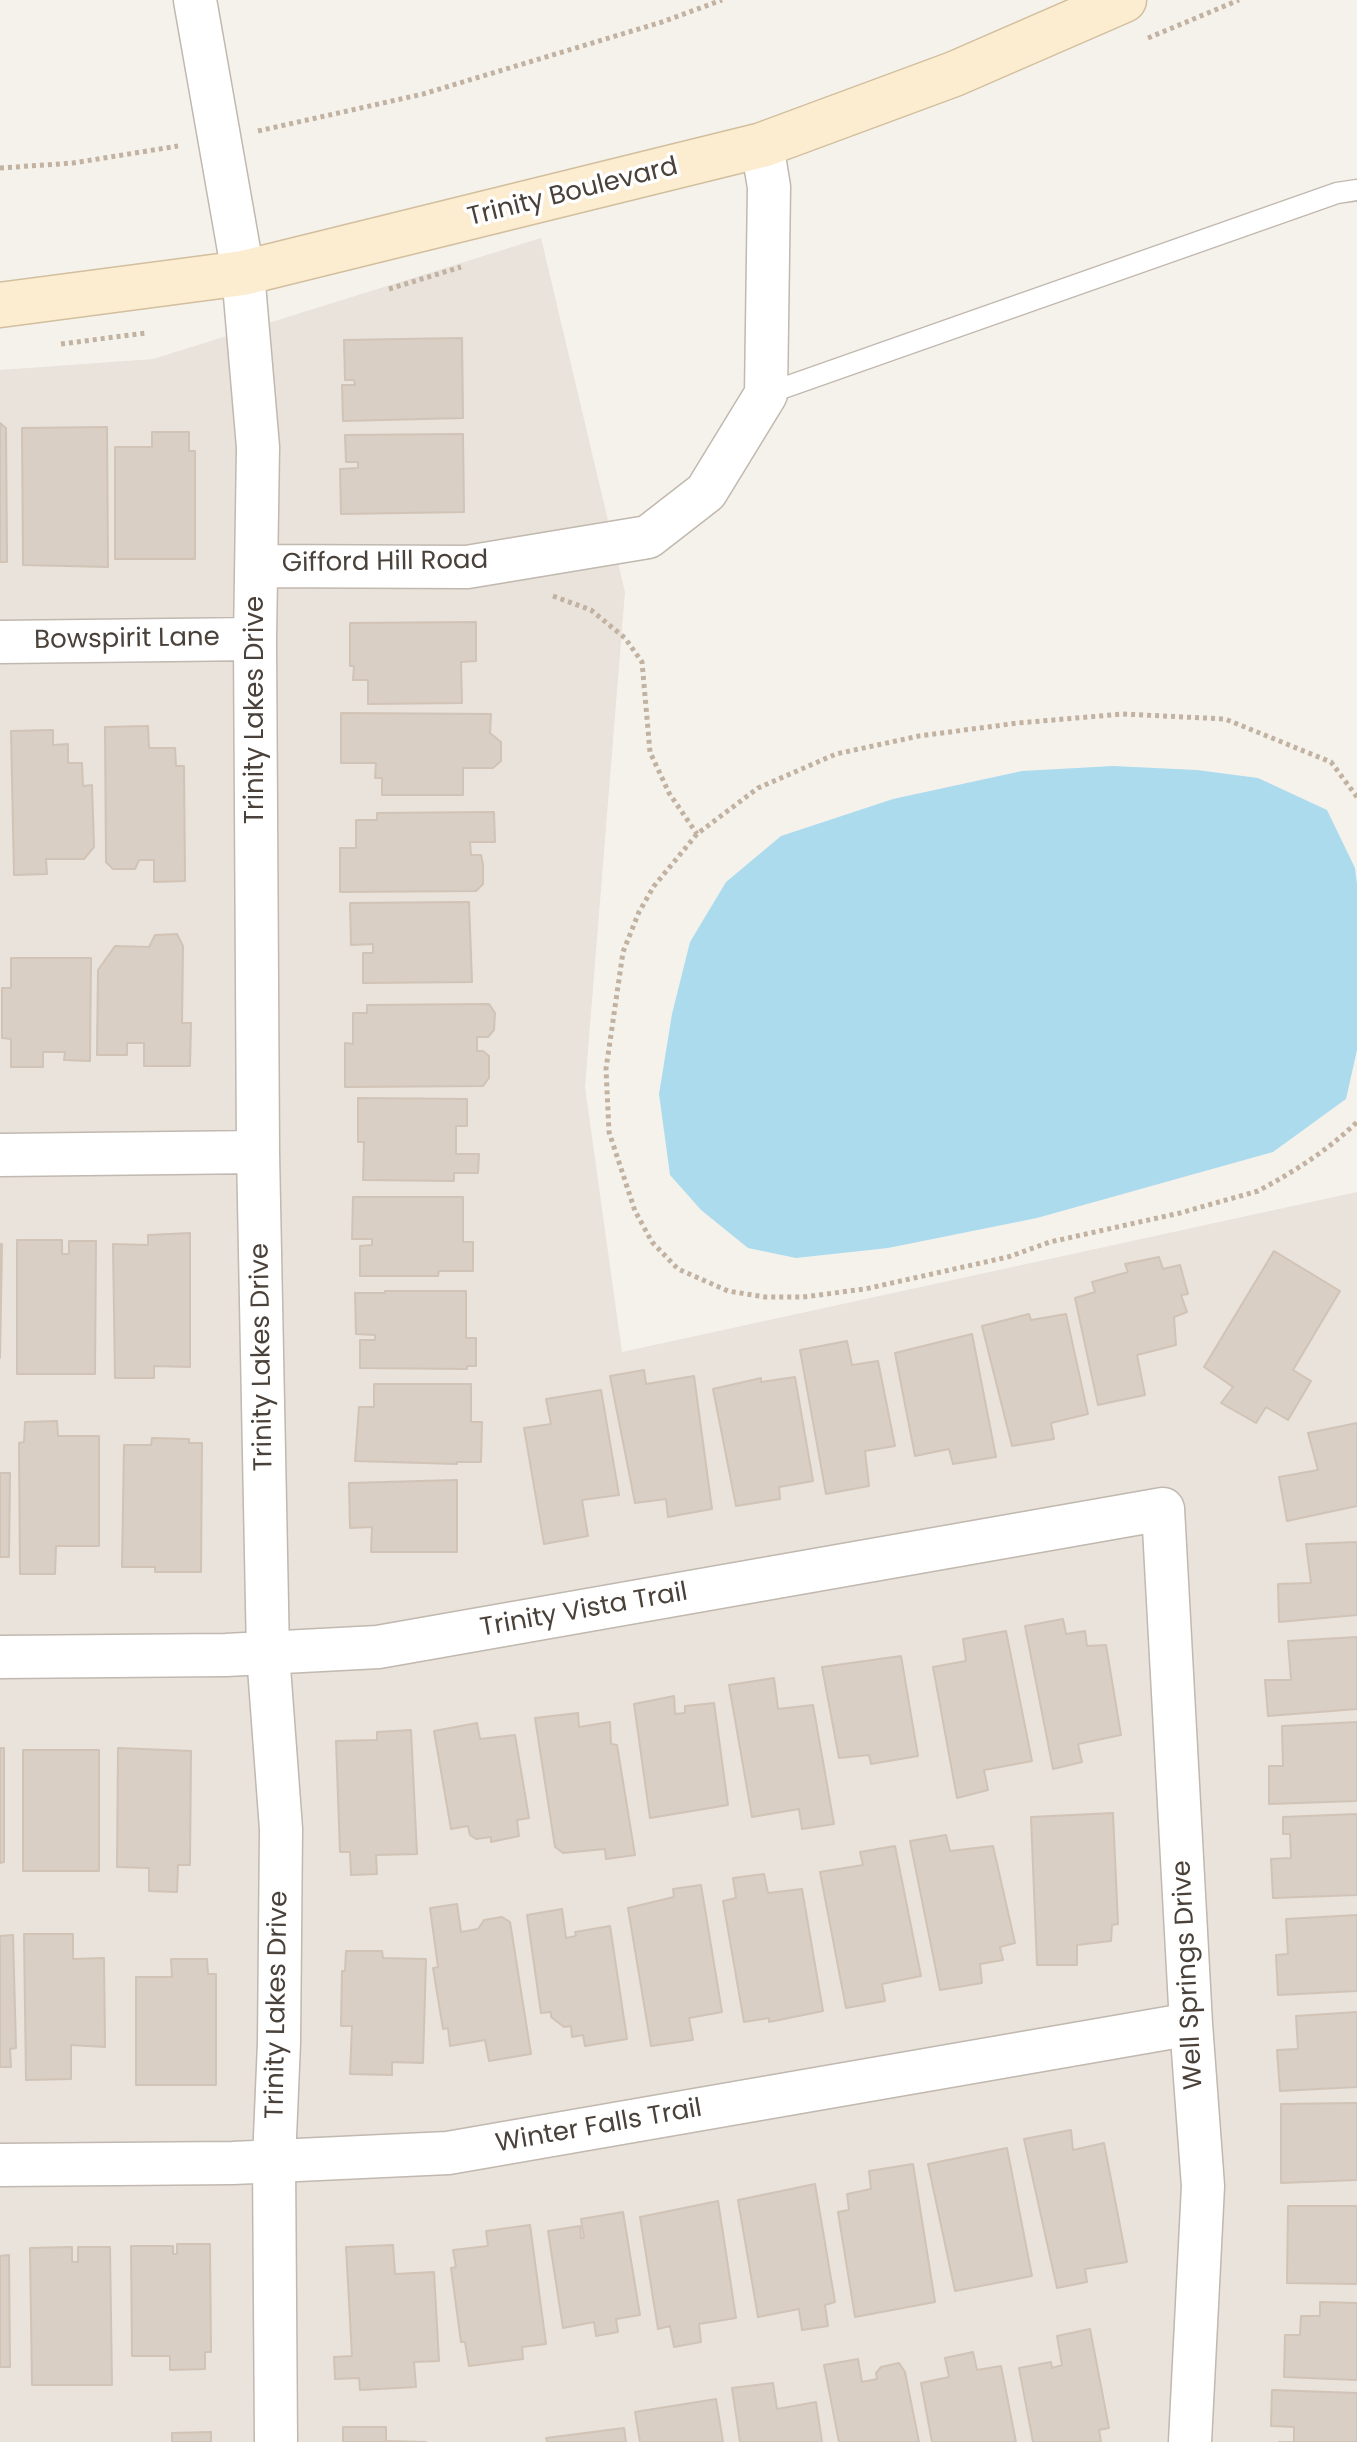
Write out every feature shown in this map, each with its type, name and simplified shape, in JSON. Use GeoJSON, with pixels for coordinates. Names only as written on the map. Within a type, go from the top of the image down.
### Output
{"type":"FeatureCollection","features":[{"type":"Feature","properties":{"kind":"main road","name":"Trinity Boulevard"},"geometry":{"type":"LineString","coordinates":[[0,305],[243,273],[762,145],[954,74],[1124,0]]}},
{"type":"Feature","properties":{"kind":"street","name":"Trinity Lakes Drive"},"geometry":{"type":"LineString","coordinates":[[195,0],[243,273],[258,447],[255,639],[258,1152],[268,1654],[281,1829],[279,2043],[274,2160],[276,2442]]}},
{"type":"Feature","properties":{"kind":"street"},"geometry":{"type":"LineString","coordinates":[[762,145],[769,187],[766,394]]}},
{"type":"Feature","properties":{"kind":"street","name":"Gifford Hill Road"},"geometry":{"type":"LineString","coordinates":[[257,566],[467,567],[648,537],[706,492],[766,394]]}},
{"type":"Feature","properties":{"kind":"street","name":"Bowspirit Lane"},"geometry":{"type":"LineString","coordinates":[[0,642],[255,639]]}},
{"type":"Feature","properties":{"kind":"street"},"geometry":{"type":"LineString","coordinates":[[0,1155],[258,1152]]}},
{"type":"Feature","properties":{"kind":"street","name":"Trinity Vista Trail"},"geometry":{"type":"LineString","coordinates":[[0,1657],[268,1654],[378,1647],[1163,1509]]}},
{"type":"Feature","properties":{"kind":"street","name":"Well Springs Drive"},"geometry":{"type":"LineString","coordinates":[[1163,1509],[1191,2024],[1203,2186],[1190,2442]]}},
{"type":"Feature","properties":{"kind":"street","name":"Winter Falls Trail"},"geometry":{"type":"LineString","coordinates":[[0,2165],[448,2153],[1191,2024]]}},
{"type":"Feature","properties":{"kind":"lane"},"geometry":{"type":"LineString","coordinates":[[766,394],[1337,193],[1357,190]]}},
{"type":"Feature","properties":{"kind":"path"},"geometry":{"type":"LineString","coordinates":[[0,168],[73,163],[219,140],[423,94],[662,22],[722,0]]}},
{"type":"Feature","properties":{"kind":"path"},"geometry":{"type":"LineString","coordinates":[[550,595],[591,610],[625,638],[642,662],[650,752],[669,793],[697,834]]}},
{"type":"Feature","properties":{"kind":"path"},"geometry":{"type":"LineString","coordinates":[[1357,797],[1331,762],[1225,719],[1123,714],[1018,723],[919,736],[836,754],[758,788],[697,834],[654,886],[639,912],[623,952],[606,1069],[609,1132],[635,1211],[652,1242],[678,1269],[728,1291],[765,1297],[803,1297],[865,1289],[1008,1257],[1050,1242],[1180,1213],[1258,1191],[1332,1146],[1357,1122]]}},
{"type":"Feature","properties":{"kind":"shaded area"},"geometry":{"type":"Polygon","coordinates":[[[541,238],[625,592],[585,1087],[622,1352],[1357,1192],[1357,2442],[0,2442],[0,370],[153,359],[541,238]]]}},
{"type":"Feature","properties":{"kind":"water"},"geometry":{"type":"Polygon","coordinates":[[[1113,766],[1197,770],[1258,778],[1327,810],[1355,868],[1357,884],[1357,1050],[1346,1099],[1273,1152],[1037,1218],[888,1248],[796,1258],[748,1248],[701,1210],[670,1175],[659,1094],[672,1014],[690,942],[726,882],[781,836],[893,799],[1022,771],[1113,766]]]}},
{"type":"Feature","properties":{"kind":"building"},"geometry":{"type":"Polygon","coordinates":[[[462,338],[463,418],[343,421],[342,385],[355,385],[354,380],[345,380],[344,340],[462,338]]]}},
{"type":"Feature","properties":{"kind":"building"},"geometry":{"type":"Polygon","coordinates":[[[0,423],[6,428],[7,562],[0,562],[0,423]]]}},
{"type":"Feature","properties":{"kind":"building"},"geometry":{"type":"Polygon","coordinates":[[[107,427],[108,567],[23,565],[22,428],[107,427]]]}},
{"type":"Feature","properties":{"kind":"building"},"geometry":{"type":"Polygon","coordinates":[[[152,432],[189,432],[189,451],[195,451],[195,559],[115,559],[115,447],[152,447],[152,432]]]}},
{"type":"Feature","properties":{"kind":"building"},"geometry":{"type":"Polygon","coordinates":[[[463,434],[464,512],[341,514],[340,469],[358,468],[358,462],[346,462],[345,435],[463,434]]]}},
{"type":"Feature","properties":{"kind":"building"},"geometry":{"type":"Polygon","coordinates":[[[476,622],[476,661],[461,662],[462,703],[368,704],[368,680],[353,680],[350,623],[476,622]]]}},
{"type":"Feature","properties":{"kind":"building"},"geometry":{"type":"Polygon","coordinates":[[[341,713],[491,714],[490,733],[501,742],[501,761],[493,768],[463,768],[463,795],[382,795],[382,778],[375,778],[376,763],[341,763],[341,713]]]}},
{"type":"Feature","properties":{"kind":"building"},"geometry":{"type":"Polygon","coordinates":[[[148,726],[149,748],[175,748],[176,766],[184,766],[185,881],[154,882],[154,860],[139,860],[135,869],[113,869],[106,862],[105,727],[148,726]]]}},
{"type":"Feature","properties":{"kind":"building"},"geometry":{"type":"Polygon","coordinates":[[[53,730],[53,745],[68,744],[68,763],[82,763],[83,786],[92,785],[94,847],[84,859],[46,859],[47,874],[14,875],[11,731],[53,730]]]}},
{"type":"Feature","properties":{"kind":"building"},"geometry":{"type":"Polygon","coordinates":[[[494,812],[495,842],[470,842],[471,855],[481,855],[483,865],[483,884],[476,891],[340,892],[340,848],[356,848],[356,820],[377,820],[377,813],[494,812]]]}},
{"type":"Feature","properties":{"kind":"building"},"geometry":{"type":"Polygon","coordinates":[[[469,902],[472,982],[363,983],[363,953],[373,953],[373,944],[351,945],[350,903],[469,902]]]}},
{"type":"Feature","properties":{"kind":"building"},"geometry":{"type":"Polygon","coordinates":[[[177,934],[183,946],[182,1023],[191,1023],[190,1066],[144,1066],[144,1043],[127,1043],[127,1055],[97,1055],[98,970],[115,946],[149,947],[155,935],[177,934]]]}},
{"type":"Feature","properties":{"kind":"building"},"geometry":{"type":"Polygon","coordinates":[[[11,958],[91,958],[90,1061],[64,1060],[65,1052],[43,1052],[43,1067],[11,1067],[11,1039],[2,1038],[2,988],[11,988],[11,958]]]}},
{"type":"Feature","properties":{"kind":"building"},"geometry":{"type":"Polygon","coordinates":[[[489,1004],[495,1013],[494,1030],[488,1037],[477,1037],[477,1051],[489,1056],[489,1078],[483,1086],[345,1087],[345,1043],[353,1044],[353,1013],[367,1013],[367,1005],[489,1004]]]}},
{"type":"Feature","properties":{"kind":"building"},"geometry":{"type":"Polygon","coordinates":[[[358,1098],[467,1099],[467,1126],[456,1126],[456,1154],[479,1154],[478,1173],[454,1173],[454,1181],[363,1180],[364,1142],[358,1142],[358,1098]]]}},
{"type":"Feature","properties":{"kind":"building"},"geometry":{"type":"Polygon","coordinates":[[[353,1197],[463,1197],[463,1242],[473,1242],[473,1271],[439,1271],[438,1276],[360,1276],[360,1246],[372,1245],[372,1239],[352,1239],[353,1197]]]}},
{"type":"Feature","properties":{"kind":"building"},"geometry":{"type":"Polygon","coordinates":[[[190,1233],[190,1367],[154,1366],[154,1378],[115,1378],[113,1244],[148,1245],[148,1235],[190,1233]]]}},
{"type":"Feature","properties":{"kind":"building"},"geometry":{"type":"Polygon","coordinates":[[[17,1240],[62,1240],[62,1254],[69,1254],[69,1241],[96,1241],[95,1374],[17,1374],[17,1240]]]}},
{"type":"Feature","properties":{"kind":"building"},"geometry":{"type":"Polygon","coordinates":[[[0,1244],[2,1244],[0,1358],[0,1244]]]}},
{"type":"Feature","properties":{"kind":"building"},"geometry":{"type":"Polygon","coordinates":[[[1274,1251],[1340,1291],[1293,1370],[1311,1381],[1288,1420],[1266,1407],[1256,1423],[1221,1403],[1233,1387],[1204,1367],[1274,1251]]]}},
{"type":"Feature","properties":{"kind":"building"},"geometry":{"type":"Polygon","coordinates":[[[1159,1257],[1163,1269],[1180,1265],[1188,1294],[1181,1295],[1187,1312],[1174,1317],[1176,1345],[1137,1355],[1145,1395],[1098,1405],[1075,1298],[1095,1292],[1092,1282],[1128,1272],[1125,1264],[1159,1257]]]}},
{"type":"Feature","properties":{"kind":"building"},"geometry":{"type":"Polygon","coordinates":[[[466,1291],[466,1338],[476,1338],[476,1366],[467,1366],[467,1369],[360,1368],[360,1340],[375,1340],[375,1335],[356,1334],[355,1293],[466,1291]]]}},
{"type":"Feature","properties":{"kind":"building"},"geometry":{"type":"Polygon","coordinates":[[[1029,1314],[1031,1320],[1066,1314],[1088,1414],[1051,1423],[1054,1439],[1012,1446],[982,1326],[1029,1314]]]}},
{"type":"Feature","properties":{"kind":"building"},"geometry":{"type":"Polygon","coordinates":[[[972,1334],[996,1457],[953,1464],[949,1449],[915,1456],[895,1353],[972,1334]]]}},
{"type":"Feature","properties":{"kind":"building"},"geometry":{"type":"Polygon","coordinates":[[[847,1341],[852,1365],[878,1361],[895,1446],[865,1451],[869,1486],[826,1494],[800,1350],[847,1341]]]}},
{"type":"Feature","properties":{"kind":"building"},"geometry":{"type":"Polygon","coordinates":[[[644,1370],[646,1384],[694,1376],[712,1509],[668,1517],[666,1499],[635,1503],[610,1376],[644,1370]]]}},
{"type":"Feature","properties":{"kind":"building"},"geometry":{"type":"Polygon","coordinates":[[[795,1377],[813,1481],[779,1487],[780,1499],[736,1506],[713,1389],[761,1378],[761,1382],[795,1377]]]}},
{"type":"Feature","properties":{"kind":"building"},"geometry":{"type":"Polygon","coordinates":[[[374,1384],[471,1384],[471,1422],[482,1422],[481,1462],[355,1461],[359,1407],[374,1407],[374,1384]]]}},
{"type":"Feature","properties":{"kind":"building"},"geometry":{"type":"Polygon","coordinates":[[[601,1390],[619,1495],[582,1500],[588,1536],[544,1544],[524,1428],[551,1424],[546,1399],[601,1390]]]}},
{"type":"Feature","properties":{"kind":"building"},"geometry":{"type":"Polygon","coordinates":[[[57,1421],[58,1436],[99,1436],[99,1546],[56,1546],[55,1574],[20,1574],[19,1443],[24,1442],[25,1422],[57,1421]]]}},
{"type":"Feature","properties":{"kind":"building"},"geometry":{"type":"Polygon","coordinates":[[[1357,1423],[1357,1506],[1287,1521],[1279,1477],[1318,1470],[1308,1433],[1357,1423]]]}},
{"type":"Feature","properties":{"kind":"building"},"geometry":{"type":"Polygon","coordinates":[[[152,1438],[189,1439],[189,1443],[202,1443],[201,1572],[155,1572],[155,1567],[122,1567],[124,1445],[151,1445],[152,1438]]]}},
{"type":"Feature","properties":{"kind":"building"},"geometry":{"type":"Polygon","coordinates":[[[0,1473],[10,1473],[9,1557],[0,1557],[0,1473]]]}},
{"type":"Feature","properties":{"kind":"building"},"geometry":{"type":"Polygon","coordinates":[[[457,1480],[457,1552],[371,1552],[372,1527],[350,1528],[349,1483],[457,1480]]]}},
{"type":"Feature","properties":{"kind":"building"},"geometry":{"type":"Polygon","coordinates":[[[1357,1542],[1357,1615],[1279,1622],[1278,1584],[1311,1583],[1306,1544],[1357,1542]]]}},
{"type":"Feature","properties":{"kind":"building"},"geometry":{"type":"Polygon","coordinates":[[[1063,1619],[1066,1634],[1085,1631],[1087,1646],[1106,1645],[1121,1735],[1078,1744],[1082,1762],[1053,1769],[1025,1626],[1063,1619]]]}},
{"type":"Feature","properties":{"kind":"building"},"geometry":{"type":"Polygon","coordinates":[[[1006,1631],[1032,1761],[984,1770],[988,1790],[957,1798],[933,1667],[966,1661],[963,1639],[1006,1631]]]}},
{"type":"Feature","properties":{"kind":"building"},"geometry":{"type":"Polygon","coordinates":[[[1357,1637],[1357,1709],[1268,1716],[1265,1680],[1291,1680],[1288,1641],[1357,1637]]]}},
{"type":"Feature","properties":{"kind":"building"},"geometry":{"type":"Polygon","coordinates":[[[901,1656],[918,1756],[871,1764],[869,1755],[839,1758],[822,1667],[901,1656]]]}},
{"type":"Feature","properties":{"kind":"building"},"geometry":{"type":"Polygon","coordinates":[[[774,1678],[778,1709],[813,1705],[834,1824],[802,1829],[799,1809],[752,1817],[729,1685],[774,1678]]]}},
{"type":"Feature","properties":{"kind":"building"},"geometry":{"type":"Polygon","coordinates":[[[674,1696],[675,1714],[685,1713],[685,1706],[714,1703],[728,1805],[650,1818],[634,1704],[674,1696]]]}},
{"type":"Feature","properties":{"kind":"building"},"geometry":{"type":"Polygon","coordinates":[[[578,1713],[579,1727],[610,1722],[611,1744],[617,1745],[635,1855],[606,1859],[605,1849],[563,1853],[555,1847],[535,1718],[578,1713]]]}},
{"type":"Feature","properties":{"kind":"building"},"geometry":{"type":"Polygon","coordinates":[[[1357,1722],[1357,1801],[1269,1804],[1269,1766],[1283,1766],[1282,1726],[1357,1722]]]}},
{"type":"Feature","properties":{"kind":"building"},"geometry":{"type":"Polygon","coordinates":[[[477,1723],[480,1739],[515,1735],[529,1818],[517,1820],[519,1836],[491,1842],[491,1837],[476,1839],[470,1835],[468,1826],[451,1829],[434,1731],[477,1723]]]}},
{"type":"Feature","properties":{"kind":"building"},"geometry":{"type":"Polygon","coordinates":[[[411,1730],[417,1854],[376,1855],[377,1874],[351,1875],[350,1852],[340,1852],[336,1741],[377,1740],[377,1732],[411,1730]]]}},
{"type":"Feature","properties":{"kind":"building"},"geometry":{"type":"Polygon","coordinates":[[[0,1748],[4,1748],[4,1862],[0,1863],[0,1748]]]}},
{"type":"Feature","properties":{"kind":"building"},"geometry":{"type":"Polygon","coordinates":[[[118,1748],[191,1751],[190,1865],[178,1865],[177,1892],[149,1891],[149,1868],[117,1867],[118,1748]]]}},
{"type":"Feature","properties":{"kind":"building"},"geometry":{"type":"Polygon","coordinates":[[[23,1750],[99,1750],[99,1871],[23,1871],[23,1750]]]}},
{"type":"Feature","properties":{"kind":"building"},"geometry":{"type":"Polygon","coordinates":[[[1113,1813],[1118,1924],[1112,1925],[1111,1941],[1077,1945],[1077,1965],[1037,1965],[1031,1817],[1113,1813]]]}},
{"type":"Feature","properties":{"kind":"building"},"geometry":{"type":"Polygon","coordinates":[[[1357,1814],[1357,1895],[1273,1898],[1271,1859],[1291,1858],[1290,1834],[1283,1834],[1283,1817],[1357,1814]]]}},
{"type":"Feature","properties":{"kind":"building"},"geometry":{"type":"Polygon","coordinates":[[[946,1835],[950,1851],[993,1846],[1015,1943],[1000,1947],[1003,1960],[980,1964],[982,1983],[940,1990],[910,1841],[946,1835]]]}},
{"type":"Feature","properties":{"kind":"building"},"geometry":{"type":"Polygon","coordinates":[[[895,1846],[921,1976],[882,1984],[885,2001],[846,2008],[820,1872],[863,1865],[860,1852],[895,1846]]]}},
{"type":"Feature","properties":{"kind":"building"},"geometry":{"type":"Polygon","coordinates":[[[764,1874],[768,1893],[802,1889],[823,2011],[769,2022],[769,2018],[744,2022],[723,1901],[736,1898],[733,1878],[764,1874]]]}},
{"type":"Feature","properties":{"kind":"building"},"geometry":{"type":"Polygon","coordinates":[[[701,1885],[722,2012],[689,2018],[693,2040],[651,2046],[628,1908],[674,1897],[673,1889],[701,1885]]]}},
{"type":"Feature","properties":{"kind":"building"},"geometry":{"type":"Polygon","coordinates":[[[457,1904],[461,1932],[478,1929],[484,1920],[502,1917],[510,1922],[531,2054],[489,2061],[485,2040],[450,2046],[448,2028],[443,2029],[433,1968],[438,1967],[430,1908],[457,1904]]]}},
{"type":"Feature","properties":{"kind":"building"},"geometry":{"type":"Polygon","coordinates":[[[562,1909],[566,1938],[576,1936],[575,1932],[610,1926],[627,2039],[585,2046],[583,2035],[572,2037],[571,2026],[564,2027],[551,2017],[551,2012],[541,2013],[527,1915],[562,1909]]]}},
{"type":"Feature","properties":{"kind":"building"},"geometry":{"type":"Polygon","coordinates":[[[1357,1915],[1357,1991],[1278,1995],[1276,1955],[1288,1954],[1286,1919],[1357,1915]]]}},
{"type":"Feature","properties":{"kind":"building"},"geometry":{"type":"Polygon","coordinates":[[[24,1934],[73,1934],[73,1959],[104,1958],[105,2047],[71,2045],[71,2079],[26,2080],[24,1934]]]}},
{"type":"Feature","properties":{"kind":"building"},"geometry":{"type":"Polygon","coordinates":[[[13,1935],[16,2048],[10,2049],[11,2067],[0,2067],[0,1936],[13,1935]]]}},
{"type":"Feature","properties":{"kind":"building"},"geometry":{"type":"Polygon","coordinates":[[[346,1951],[382,1951],[383,1958],[426,1959],[423,2063],[392,2062],[392,2075],[350,2074],[352,2026],[341,2026],[342,1971],[345,1971],[346,1951]]]}},
{"type":"Feature","properties":{"kind":"building"},"geometry":{"type":"Polygon","coordinates":[[[171,1959],[207,1959],[208,1974],[216,1974],[216,2085],[136,2085],[136,1977],[172,1977],[171,1959]]]}},
{"type":"Feature","properties":{"kind":"building"},"geometry":{"type":"Polygon","coordinates":[[[1357,2012],[1357,2087],[1280,2091],[1277,2050],[1298,2049],[1296,2016],[1357,2012]]]}},
{"type":"Feature","properties":{"kind":"building"},"geometry":{"type":"Polygon","coordinates":[[[1357,2103],[1357,2180],[1281,2183],[1281,2104],[1357,2103]]]}},
{"type":"Feature","properties":{"kind":"building"},"geometry":{"type":"Polygon","coordinates":[[[1071,2130],[1073,2150],[1104,2143],[1127,2262],[1085,2269],[1087,2282],[1057,2288],[1024,2139],[1071,2130]]]}},
{"type":"Feature","properties":{"kind":"building"},"geometry":{"type":"Polygon","coordinates":[[[1007,2148],[1032,2276],[955,2291],[928,2164],[1007,2148]]]}},
{"type":"Feature","properties":{"kind":"building"},"geometry":{"type":"Polygon","coordinates":[[[913,2164],[935,2302],[855,2317],[838,2212],[849,2210],[847,2194],[871,2189],[869,2171],[913,2164]]]}},
{"type":"Feature","properties":{"kind":"building"},"geometry":{"type":"Polygon","coordinates":[[[815,2184],[835,2302],[825,2305],[828,2326],[802,2330],[799,2309],[758,2317],[738,2200],[815,2184]]]}},
{"type":"Feature","properties":{"kind":"building"},"geometry":{"type":"Polygon","coordinates":[[[718,2201],[736,2318],[699,2324],[701,2342],[674,2347],[670,2326],[658,2329],[640,2217],[718,2201]]]}},
{"type":"Feature","properties":{"kind":"building"},"geometry":{"type":"Polygon","coordinates":[[[1288,2206],[1357,2206],[1357,2284],[1287,2283],[1288,2206]]]}},
{"type":"Feature","properties":{"kind":"building"},"geometry":{"type":"Polygon","coordinates":[[[623,2212],[640,2315],[616,2319],[618,2332],[596,2336],[594,2322],[563,2328],[548,2231],[580,2226],[581,2238],[584,2238],[581,2219],[623,2212]]]}},
{"type":"Feature","properties":{"kind":"building"},"geometry":{"type":"Polygon","coordinates":[[[530,2225],[546,2344],[522,2347],[523,2359],[469,2366],[465,2342],[461,2342],[451,2268],[456,2267],[453,2250],[488,2246],[486,2231],[530,2225]]]}},
{"type":"Feature","properties":{"kind":"building"},"geometry":{"type":"Polygon","coordinates":[[[177,2244],[210,2244],[211,2352],[205,2352],[205,2369],[170,2370],[170,2356],[132,2356],[131,2246],[173,2246],[173,2254],[177,2254],[177,2244]]]}},
{"type":"Feature","properties":{"kind":"building"},"geometry":{"type":"Polygon","coordinates":[[[393,2245],[395,2274],[434,2272],[439,2361],[414,2362],[416,2387],[360,2390],[359,2378],[335,2379],[334,2357],[352,2356],[346,2247],[393,2245]]]}},
{"type":"Feature","properties":{"kind":"building"},"geometry":{"type":"Polygon","coordinates":[[[72,2247],[72,2262],[78,2262],[78,2247],[110,2247],[112,2385],[32,2385],[30,2248],[72,2247]]]}},
{"type":"Feature","properties":{"kind":"building"},"geometry":{"type":"Polygon","coordinates":[[[9,2255],[10,2367],[0,2367],[0,2256],[9,2255]]]}},
{"type":"Feature","properties":{"kind":"building"},"geometry":{"type":"Polygon","coordinates":[[[1320,2302],[1357,2303],[1357,2380],[1284,2377],[1285,2335],[1300,2335],[1301,2316],[1320,2316],[1320,2302]]]}},
{"type":"Feature","properties":{"kind":"building"},"geometry":{"type":"Polygon","coordinates":[[[1090,2329],[1109,2428],[1099,2430],[1101,2442],[1033,2442],[1019,2368],[1051,2362],[1052,2368],[1062,2365],[1057,2336],[1090,2329]]]}},
{"type":"Feature","properties":{"kind":"building"},"geometry":{"type":"Polygon","coordinates":[[[973,2352],[977,2370],[1001,2366],[1016,2442],[932,2442],[921,2383],[949,2377],[945,2358],[973,2352]]]}},
{"type":"Feature","properties":{"kind":"building"},"geometry":{"type":"Polygon","coordinates":[[[858,2359],[862,2382],[877,2379],[876,2373],[881,2367],[899,2363],[905,2372],[919,2442],[839,2442],[824,2365],[858,2359]]]}},
{"type":"Feature","properties":{"kind":"building"},"geometry":{"type":"Polygon","coordinates":[[[773,2383],[777,2409],[816,2402],[822,2442],[740,2442],[732,2388],[773,2383]]]}},
{"type":"Feature","properties":{"kind":"building"},"geometry":{"type":"Polygon","coordinates":[[[1272,2390],[1357,2393],[1357,2442],[1294,2442],[1294,2427],[1271,2426],[1272,2390]]]}},
{"type":"Feature","properties":{"kind":"building"},"geometry":{"type":"Polygon","coordinates":[[[716,2399],[723,2442],[640,2442],[635,2412],[716,2399]]]}},
{"type":"Feature","properties":{"kind":"building"},"geometry":{"type":"Polygon","coordinates":[[[343,2427],[386,2427],[386,2441],[426,2442],[343,2442],[343,2427]]]}},
{"type":"Feature","properties":{"kind":"building"},"geometry":{"type":"Polygon","coordinates":[[[624,2428],[626,2442],[547,2442],[546,2438],[624,2428]]]}},
{"type":"Feature","properties":{"kind":"building"},"geometry":{"type":"Polygon","coordinates":[[[211,2432],[211,2442],[172,2442],[172,2433],[211,2432]]]}}]}
